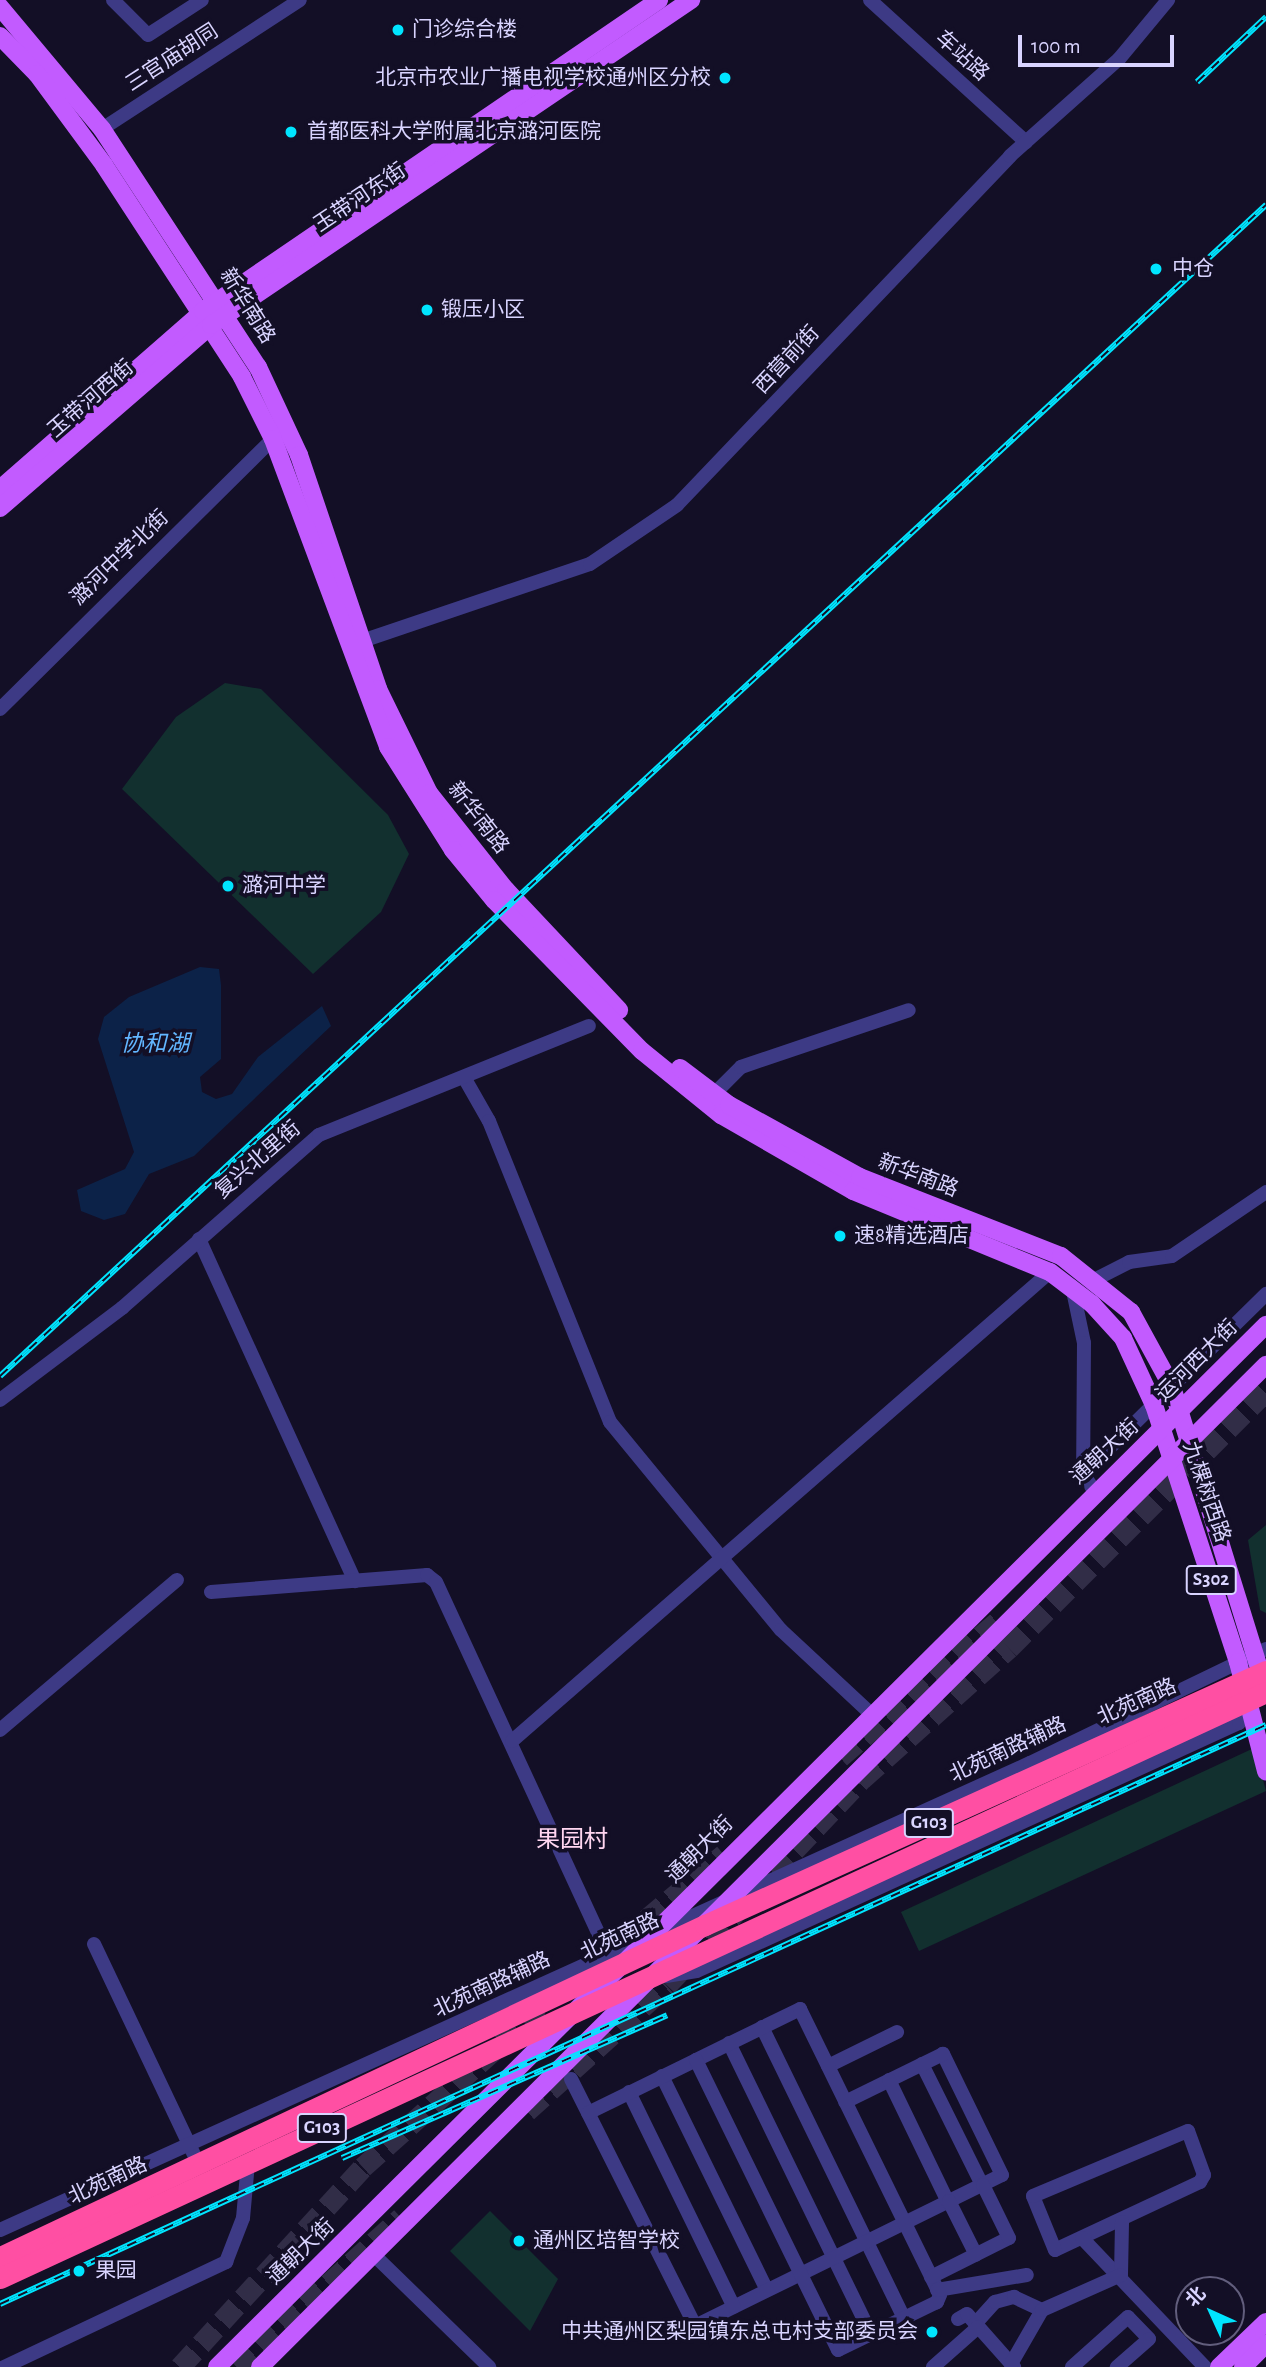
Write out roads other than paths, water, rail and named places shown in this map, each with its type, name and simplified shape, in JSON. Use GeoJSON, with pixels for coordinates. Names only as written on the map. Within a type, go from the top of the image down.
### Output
{"type":"FeatureCollection","features":[{"type":"Feature","properties":{"kind":"highway","name":"北苑南路"},"geometry":{"type":"LineString","coordinates":[[0,2278],[1004,1811],[1257,1675]]}},
{"type":"Feature","properties":{"kind":"highway","name":"北苑南路"},"geometry":{"type":"LineString","coordinates":[[0,2257],[195,2157],[611,1961],[705,1924],[1257,1675]]}},
{"type":"Feature","properties":{"kind":"highway"},"geometry":{"type":"LineString","coordinates":[[1004,1811],[1053,1805]]}},
{"type":"Feature","properties":{"kind":"main road","name":"玉带河东街"},"geometry":{"type":"LineString","coordinates":[[215,312],[659,0]]}},
{"type":"Feature","properties":{"kind":"main road","name":"玉带河东街"},"geometry":{"type":"LineString","coordinates":[[215,312],[691,0]]}},
{"type":"Feature","properties":{"kind":"main road","name":"新华南路"},"geometry":{"type":"LineString","coordinates":[[0,7],[102,129],[215,312],[278,405],[400,740],[464,841],[600,991],[714,1094],[860,1177],[1061,1256],[1096,1279],[1143,1326],[1172,1387],[1177,1413]]}},
{"type":"Feature","properties":{"kind":"main road","name":"新华南路"},"geometry":{"type":"LineString","coordinates":[[0,36],[37,74],[215,312],[273,439],[388,747],[453,850],[494,900],[642,1051],[721,1115],[853,1191],[1050,1272],[1072,1286],[1123,1338],[1154,1405],[1161,1430]]}},
{"type":"Feature","properties":{"kind":"main road","name":"玉带河西街"},"geometry":{"type":"LineString","coordinates":[[0,489],[215,312]]}},
{"type":"Feature","properties":{"kind":"main road","name":"玉带河西街"},"geometry":{"type":"LineString","coordinates":[[0,508],[215,312]]}},
{"type":"Feature","properties":{"kind":"main road","name":"运河西大街"},"geometry":{"type":"LineString","coordinates":[[1161,1430],[1266,1325]]}},
{"type":"Feature","properties":{"kind":"main road"},"geometry":{"type":"LineString","coordinates":[[260,2367],[644,1980],[731,1899],[1266,1365]]}},
{"type":"Feature","properties":{"kind":"main road","name":"九棵树西路"},"geometry":{"type":"LineString","coordinates":[[1177,1413],[1257,1675],[1266,1771]]}},
{"type":"Feature","properties":{"kind":"main road","name":"九棵树西路"},"geometry":{"type":"LineString","coordinates":[[1161,1430],[1170,1461],[1257,1675]]}},
{"type":"Feature","properties":{"kind":"main road","name":"通朝大街"},"geometry":{"type":"LineString","coordinates":[[217,2367],[573,2010],[611,1961],[642,1939],[1161,1430]]}},
{"type":"Feature","properties":{"kind":"main road"},"geometry":{"type":"LineString","coordinates":[[1219,2367],[1266,2322]]}},
{"type":"Feature","properties":{"kind":"main road"},"geometry":{"type":"LineString","coordinates":[[1243,2367],[1266,2344]]}},
{"type":"Feature","properties":{"kind":"street"},"geometry":{"type":"LineString","coordinates":[[113,0],[148,35],[202,0]]}},
{"type":"Feature","properties":{"kind":"street","name":"三官庙胡同"},"geometry":{"type":"LineString","coordinates":[[102,129],[300,0]]}},
{"type":"Feature","properties":{"kind":"street","name":"车站路"},"geometry":{"type":"LineString","coordinates":[[870,0],[1026,142]]}},
{"type":"Feature","properties":{"kind":"street","name":"西营前街"},"geometry":{"type":"LineString","coordinates":[[365,640],[539,584],[644,530],[721,462],[1026,142],[1119,59],[1168,0]]}},
{"type":"Feature","properties":{"kind":"street","name":"潞河中学北街"},"geometry":{"type":"LineString","coordinates":[[0,709],[273,439]]}},
{"type":"Feature","properties":{"kind":"street"},"geometry":{"type":"LineString","coordinates":[[714,1094],[741,1067],[909,1010]]}},
{"type":"Feature","properties":{"kind":"street","name":"复兴北里街"},"geometry":{"type":"LineString","coordinates":[[0,1400],[122,1308],[319,1135],[465,1079],[589,1026]]}},
{"type":"Feature","properties":{"kind":"street"},"geometry":{"type":"LineString","coordinates":[[465,1079],[489,1121],[610,1422],[781,1630],[870,1713]]}},
{"type":"Feature","properties":{"kind":"street"},"geometry":{"type":"LineString","coordinates":[[1096,1279],[1129,1262],[1172,1256],[1266,1192]]}},
{"type":"Feature","properties":{"kind":"street"},"geometry":{"type":"LineString","coordinates":[[199,1239],[355,1581]]}},
{"type":"Feature","properties":{"kind":"street"},"geometry":{"type":"LineString","coordinates":[[512,1741],[1050,1272]]}},
{"type":"Feature","properties":{"kind":"street"},"geometry":{"type":"LineString","coordinates":[[1072,1286],[1084,1343],[1083,1474],[1095,1492]]}},
{"type":"Feature","properties":{"kind":"street"},"geometry":{"type":"LineString","coordinates":[[1083,1474],[1266,1294]]}},
{"type":"Feature","properties":{"kind":"street"},"geometry":{"type":"LineString","coordinates":[[211,1592],[427,1575],[436,1582],[512,1741],[611,1961]]}},
{"type":"Feature","properties":{"kind":"street"},"geometry":{"type":"LineString","coordinates":[[0,1730],[177,1580]]}},
{"type":"Feature","properties":{"kind":"street"},"geometry":{"type":"LineString","coordinates":[[644,1980],[697,1971],[1053,1805],[1239,1723],[1257,1675]]}},
{"type":"Feature","properties":{"kind":"street","name":"北苑南路辅路"},"geometry":{"type":"LineString","coordinates":[[642,1939],[1257,1675]]}},
{"type":"Feature","properties":{"kind":"street"},"geometry":{"type":"LineString","coordinates":[[0,2230],[195,2157],[94,1944]]}},
{"type":"Feature","properties":{"kind":"street"},"geometry":{"type":"LineString","coordinates":[[588,2113],[629,2092],[800,2009],[934,2283],[937,2302],[838,2350],[696,2060]]}},
{"type":"Feature","properties":{"kind":"street"},"geometry":{"type":"LineString","coordinates":[[762,2027],[904,2318]]}},
{"type":"Feature","properties":{"kind":"street"},"geometry":{"type":"LineString","coordinates":[[828,2066],[897,2032]]}},
{"type":"Feature","properties":{"kind":"street"},"geometry":{"type":"LineString","coordinates":[[729,2043],[871,2334]]}},
{"type":"Feature","properties":{"kind":"street"},"geometry":{"type":"LineString","coordinates":[[571,2080],[688,2318],[695,2326],[1002,2175],[943,2054],[845,2102]]}},
{"type":"Feature","properties":{"kind":"street"},"geometry":{"type":"LineString","coordinates":[[922,2064],[1009,2238],[976,2255],[934,2283]]}},
{"type":"Feature","properties":{"kind":"street"},"geometry":{"type":"LineString","coordinates":[[663,2076],[767,2290]]}},
{"type":"Feature","properties":{"kind":"street"},"geometry":{"type":"LineString","coordinates":[[889,2080],[976,2255]]}},
{"type":"Feature","properties":{"kind":"street"},"geometry":{"type":"LineString","coordinates":[[629,2092],[734,2307]]}},
{"type":"Feature","properties":{"kind":"street"},"geometry":{"type":"LineString","coordinates":[[1188,2131],[1204,2175],[1200,2182],[1122,2222],[1055,2250],[1033,2196],[1188,2131]]}},
{"type":"Feature","properties":{"kind":"street"},"geometry":{"type":"LineString","coordinates":[[4,2367],[226,2262],[243,2218],[248,2163]]}},
{"type":"Feature","properties":{"kind":"street"},"geometry":{"type":"LineString","coordinates":[[1121,2275],[1122,2222]]}},
{"type":"Feature","properties":{"kind":"street"},"geometry":{"type":"LineString","coordinates":[[1082,2238],[1121,2275],[1205,2367]]}},
{"type":"Feature","properties":{"kind":"street"},"geometry":{"type":"LineString","coordinates":[[374,2255],[489,2367]]}},
{"type":"Feature","properties":{"kind":"street"},"geometry":{"type":"LineString","coordinates":[[934,2283],[1027,2275]]}},
{"type":"Feature","properties":{"kind":"street"},"geometry":{"type":"LineString","coordinates":[[958,2319],[967,2314],[1012,2365],[1042,2310],[1121,2275]]}},
{"type":"Feature","properties":{"kind":"street"},"geometry":{"type":"LineString","coordinates":[[933,2367],[976,2325],[995,2302],[1014,2297],[1042,2310]]}},
{"type":"Feature","properties":{"kind":"street"},"geometry":{"type":"LineString","coordinates":[[1072,2367],[1128,2317],[1149,2339],[1117,2367]]}},
{"type":"Feature","properties":{"kind":"water","name":"协和湖"},"geometry":{"type":"Polygon","coordinates":[[[200,967],[219,969],[221,985],[221,1059],[200,1077],[202,1092],[216,1099],[232,1094],[258,1057],[322,1006],[331,1026],[194,1156],[149,1174],[125,1214],[104,1220],[81,1211],[77,1190],[125,1169],[134,1152],[98,1039],[104,1017],[129,997],[200,967]]]}},
{"type":"Feature","properties":{"kind":"tunnel"},"geometry":{"type":"LineString","coordinates":[[527,2111],[667,1985],[862,1779],[1009,1648],[1266,1391]]}},
{"type":"Feature","properties":{"kind":"tunnel"},"geometry":{"type":"LineString","coordinates":[[840,1757],[1004,1616]]}},
{"type":"Feature","properties":{"kind":"tunnel"},"geometry":{"type":"LineString","coordinates":[[599,1959],[724,1854]]}},
{"type":"Feature","properties":{"kind":"tunnel"},"geometry":{"type":"LineString","coordinates":[[180,2367],[363,2167],[544,2005]]}},
{"type":"Feature","properties":{"kind":"tunnel"},"geometry":{"type":"LineString","coordinates":[[237,2367],[401,2218]]}},
{"type":"Feature","properties":{"kind":"railway"},"geometry":{"type":"LineString","coordinates":[[1197,82],[1266,17]]}},
{"type":"Feature","properties":{"kind":"railway"},"geometry":{"type":"LineString","coordinates":[[0,1376],[1266,205]]}},
{"type":"Feature","properties":{"kind":"railway"},"geometry":{"type":"LineString","coordinates":[[0,2304],[1266,1725]]}},
{"type":"Feature","properties":{"kind":"railway"},"geometry":{"type":"LineString","coordinates":[[342,2158],[667,2015]]}},
{"type":"Feature","properties":{"kind":"place","name":"门诊综合楼"},"geometry":{"type":"Point","coordinates":[398,30]}},
{"type":"Feature","properties":{"kind":"place","name":"北京市农业广播电视学校通州区分校"},"geometry":{"type":"Point","coordinates":[725,78]}},
{"type":"Feature","properties":{"kind":"place","name":"首都医科大学附属北京潞河医院"},"geometry":{"type":"Point","coordinates":[291,132]}},
{"type":"Feature","properties":{"kind":"place","name":"中仓"},"geometry":{"type":"Point","coordinates":[1156,269]}},
{"type":"Feature","properties":{"kind":"place","name":"锻压小区"},"geometry":{"type":"Point","coordinates":[427,310]}},
{"type":"Feature","properties":{"kind":"place","name":"潞河中学"},"geometry":{"type":"Point","coordinates":[228,886]}},
{"type":"Feature","properties":{"kind":"place","name":"速8精选酒店"},"geometry":{"type":"Point","coordinates":[840,1236]}},
{"type":"Feature","properties":{"kind":"place","name":"通州区培智学校"},"geometry":{"type":"Point","coordinates":[519,2241]}},
{"type":"Feature","properties":{"kind":"place","name":"果园"},"geometry":{"type":"Point","coordinates":[79,2271]}},
{"type":"Feature","properties":{"kind":"place","name":"中共通州区梨园镇东总屯村支部委员会"},"geometry":{"type":"Point","coordinates":[932,2332]}},
{"type":"Feature","properties":{"kind":"district","name":"果园村"},"geometry":{"type":"Point","coordinates":[572,1841]}}]}
